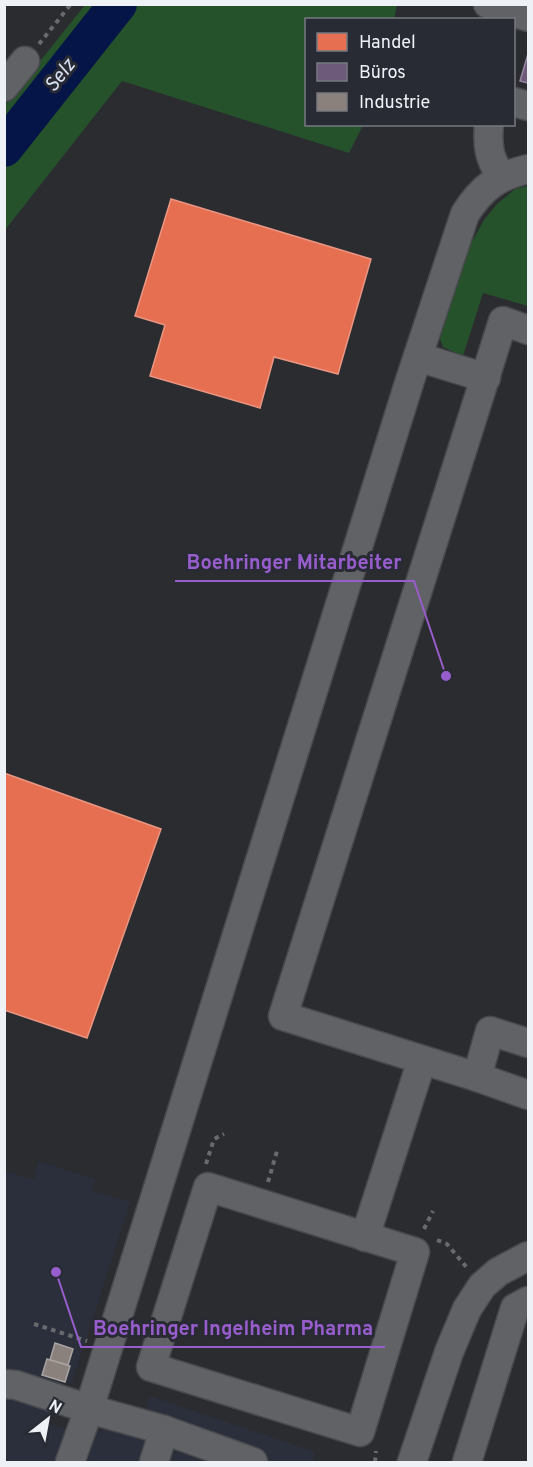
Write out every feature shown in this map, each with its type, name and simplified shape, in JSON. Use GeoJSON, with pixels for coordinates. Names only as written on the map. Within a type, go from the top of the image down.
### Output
{"type":"FeatureCollection","features":[{"type":"Feature","properties":{"kind":"street"},"geometry":{"type":"LineString","coordinates":[[487,4],[528,17]]}},
{"type":"Feature","properties":{"kind":"street"},"geometry":{"type":"LineString","coordinates":[[4,87],[25,61]]}},
{"type":"Feature","properties":{"kind":"street"},"geometry":{"type":"LineString","coordinates":[[489,126],[488,146],[492,162],[501,177]]}},
{"type":"Feature","properties":{"kind":"street"},"geometry":{"type":"LineString","coordinates":[[70,1462],[465,214],[475,198],[501,177],[528,169]]}},
{"type":"Feature","properties":{"kind":"street"},"geometry":{"type":"LineString","coordinates":[[528,330],[503,321],[283,1016],[528,1095]]}},
{"type":"Feature","properties":{"kind":"street"},"geometry":{"type":"LineString","coordinates":[[418,357],[486,378]]}},
{"type":"Feature","properties":{"kind":"street"},"geometry":{"type":"LineString","coordinates":[[477,1077],[490,1031],[528,1043]]}},
{"type":"Feature","properties":{"kind":"street"},"geometry":{"type":"LineString","coordinates":[[365,1237],[422,1060]]}},
{"type":"Feature","properties":{"kind":"street"},"geometry":{"type":"LineString","coordinates":[[208,1187],[415,1252],[360,1432],[151,1367],[208,1187]]}},
{"type":"Feature","properties":{"kind":"street"},"geometry":{"type":"LineString","coordinates":[[412,1462],[449,1352],[467,1309],[482,1286],[498,1272],[528,1256]]}},
{"type":"Feature","properties":{"kind":"street"},"geometry":{"type":"LineString","coordinates":[[468,1462],[515,1308],[528,1301]]}},
{"type":"Feature","properties":{"kind":"street"},"geometry":{"type":"LineString","coordinates":[[4,1384],[164,1430],[253,1462]]}},
{"type":"Feature","properties":{"kind":"street"},"geometry":{"type":"LineString","coordinates":[[154,1462],[164,1430]]}},
{"type":"Feature","properties":{"kind":"path"},"geometry":{"type":"LineString","coordinates":[[25,61],[71,4]]}},
{"type":"Feature","properties":{"kind":"path"},"geometry":{"type":"LineString","coordinates":[[208,1187],[203,1177],[206,1165],[214,1139],[224,1134]]}},
{"type":"Feature","properties":{"kind":"path"},"geometry":{"type":"LineString","coordinates":[[267,1185],[277,1151]]}},
{"type":"Feature","properties":{"kind":"path"},"geometry":{"type":"LineString","coordinates":[[421,1235],[433,1211]]}},
{"type":"Feature","properties":{"kind":"path"},"geometry":{"type":"LineString","coordinates":[[34,1324],[86,1341]]}},
{"type":"Feature","properties":{"kind":"shaded area"},"geometry":{"type":"Polygon","coordinates":[[[38,1161],[95,1179],[91,1191],[130,1202],[72,1383],[62,1382],[50,1424],[92,1438],[99,1431],[108,1428],[142,1424],[150,1396],[315,1452],[313,1460],[318,1462],[5,1462],[4,1171],[34,1180],[38,1161]]]}},
{"type":"Feature","properties":{"kind":"green space"},"geometry":{"type":"Polygon","coordinates":[[[85,5],[397,5],[394,18],[305,18],[305,126],[362,126],[349,153],[122,81],[5,230],[5,105],[85,5]]]}},
{"type":"Feature","properties":{"kind":"green space"},"geometry":{"type":"Polygon","coordinates":[[[528,186],[528,306],[483,293],[463,356],[443,347],[440,339],[450,298],[467,251],[484,220],[497,204],[515,189],[528,186]]]}},
{"type":"Feature","properties":{"kind":"building: Handel"},"geometry":{"type":"Polygon","coordinates":[[[171,199],[371,259],[338,374],[274,357],[260,408],[150,376],[165,325],[135,316],[171,199]]]}},
{"type":"Feature","properties":{"kind":"building: Handel"},"geometry":{"type":"Polygon","coordinates":[[[4,773],[161,829],[87,1038],[4,1010],[4,773]]]}},
{"type":"Feature","properties":{"kind":"building: Büros"},"geometry":{"type":"Polygon","coordinates":[[[528,54],[528,83],[520,81],[528,54]]]}},
{"type":"Feature","properties":{"kind":"building: Industrie"},"geometry":{"type":"Polygon","coordinates":[[[55,1343],[73,1349],[68,1365],[50,1360],[55,1343]]]}},
{"type":"Feature","properties":{"kind":"building: Industrie"},"geometry":{"type":"Polygon","coordinates":[[[47,1359],[70,1366],[65,1382],[42,1375],[47,1359]]]}},
{"type":"Feature","properties":{"kind":"waterway","name":"Selz"},"geometry":{"type":"LineString","coordinates":[[4,148],[118,4]]}},
{"type":"Feature","properties":{"kind":"place","name":"Boehringer Mitarbeiter"},"geometry":{"type":"Point","coordinates":[446,676]}},
{"type":"Feature","properties":{"kind":"place","name":"Boehringer Ingelheim Pharma"},"geometry":{"type":"Point","coordinates":[56,1272]}}]}
